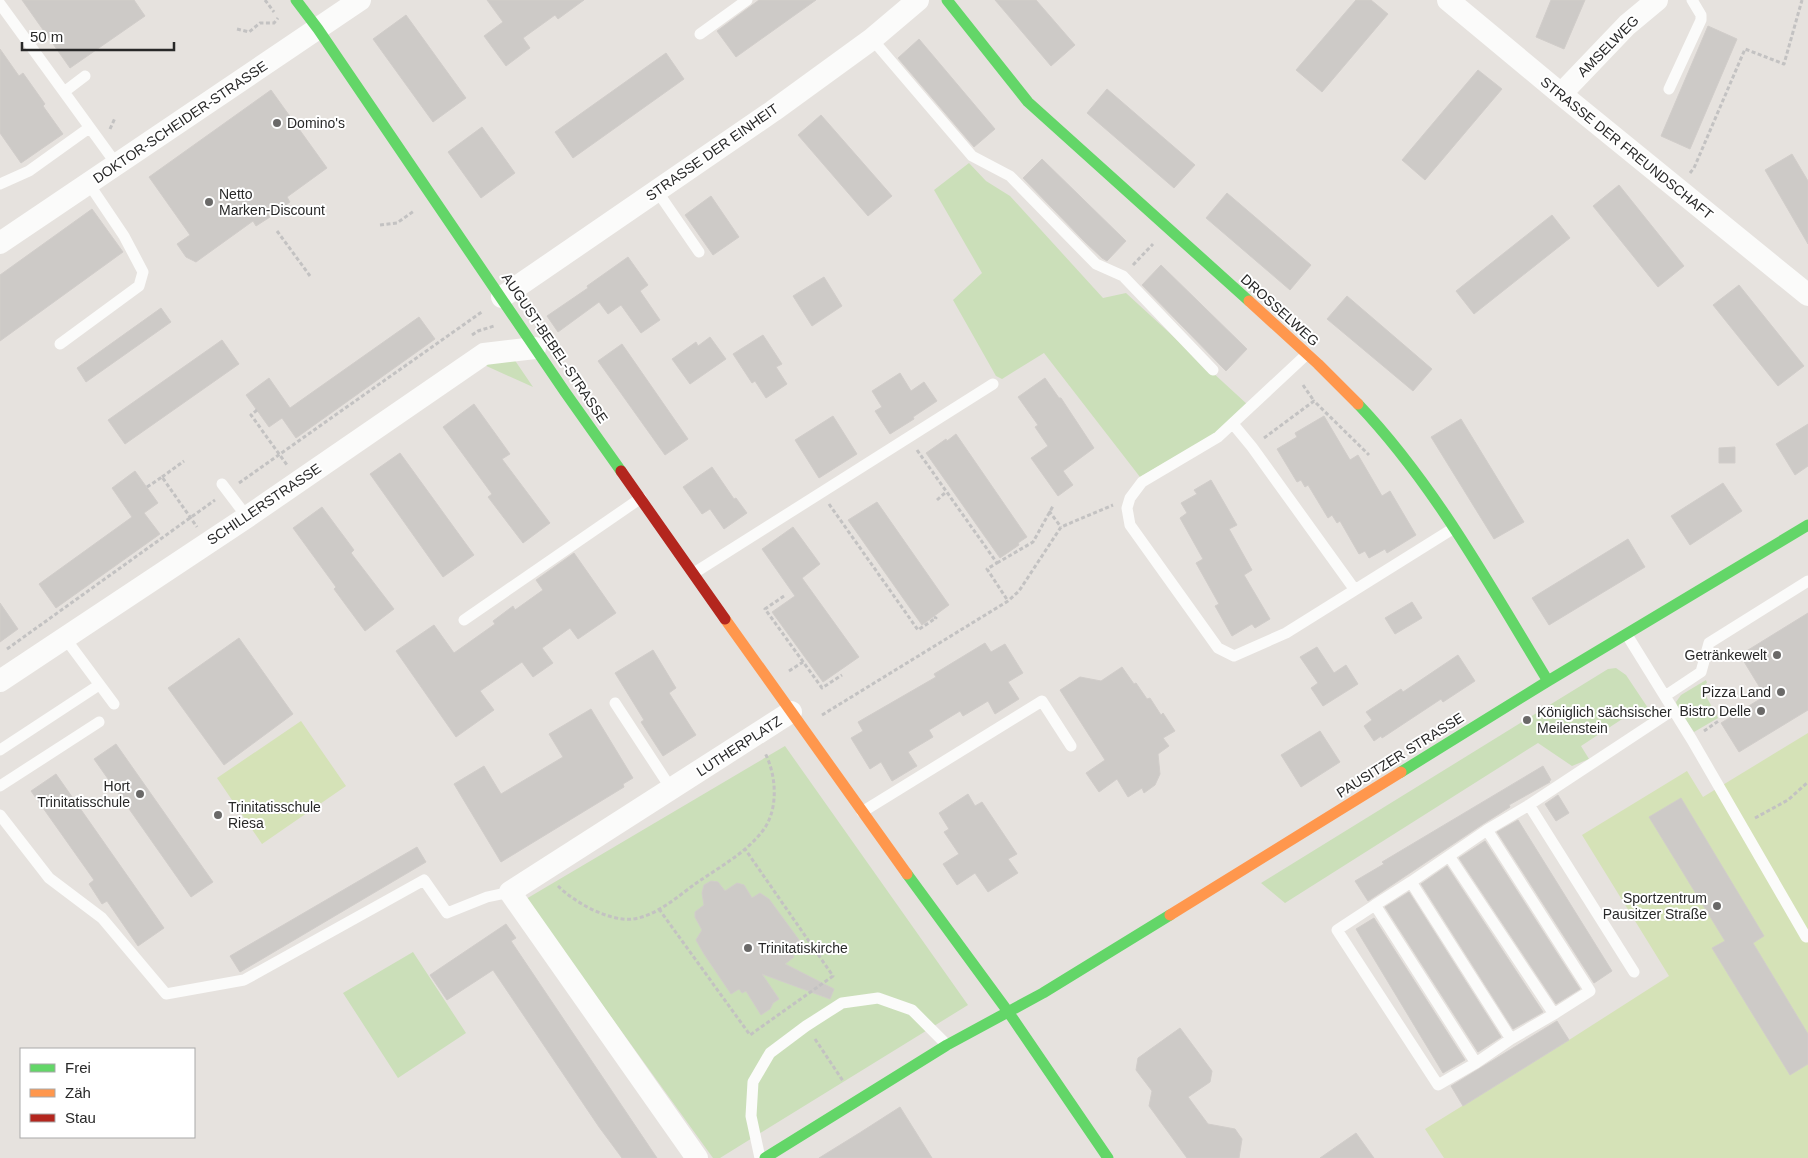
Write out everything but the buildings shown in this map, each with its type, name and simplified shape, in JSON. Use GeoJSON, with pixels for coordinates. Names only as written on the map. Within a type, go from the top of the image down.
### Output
{"type":"FeatureCollection","features":[{"type":"Feature","properties":{"kind":"street","name":"AUGUST-BEBEL-STRASSE"},"geometry":{"type":"LineString","coordinates":[[296,0],[318,29],[494,303],[535,348],[797,719]]}},
{"type":"Feature","properties":{"kind":"street","name":"DOKTOR-SCHEIDER-STRASSE"},"geometry":{"type":"LineString","coordinates":[[0,243],[360,0]]}},
{"type":"Feature","properties":{"kind":"street","name":"STRASSE DER EINHEIT"},"geometry":{"type":"LineString","coordinates":[[494,303],[757,122],[872,38],[918,0]]}},
{"type":"Feature","properties":{"kind":"street","name":"DROSSELWEG"},"geometry":{"type":"LineString","coordinates":[[947,0],[1028,102],[1308,354],[1353,397],[1388,438],[1454,528],[1548,680]]}},
{"type":"Feature","properties":{"kind":"street","name":"STRASSE DER FREUNDSCHAFT"},"geometry":{"type":"LineString","coordinates":[[1448,0],[1808,295]]}},
{"type":"Feature","properties":{"kind":"street","name":"AMSELWEG"},"geometry":{"type":"LineString","coordinates":[[1561,94],[1627,24],[1657,0]]}},
{"type":"Feature","properties":{"kind":"street","name":"SCHILLERSTRASSE"},"geometry":{"type":"LineString","coordinates":[[0,681],[247,517],[469,363],[484,354],[535,348]]}},
{"type":"Feature","properties":{"kind":"street","name":"PAUSITZER STRASSE"},"geometry":{"type":"LineString","coordinates":[[1009,1013],[1548,680],[1627,635],[1808,525]]}},
{"type":"Feature","properties":{"kind":"street","name":"LUTHERPLATZ"},"geometry":{"type":"LineString","coordinates":[[510,892],[672,790],[755,735],[797,719],[862,812],[1009,1013],[1108,1158]]}},
{"type":"Feature","properties":{"kind":"street"},"geometry":{"type":"LineString","coordinates":[[510,892],[697,1158]]}},
{"type":"Feature","properties":{"kind":"street"},"geometry":{"type":"LineString","coordinates":[[765,1158],[947,1046],[1009,1013]]}},
{"type":"Feature","properties":{"kind":"lane"},"geometry":{"type":"LineString","coordinates":[[700,34],[747,0]]}},
{"type":"Feature","properties":{"kind":"lane"},"geometry":{"type":"LineString","coordinates":[[1669,89],[1701,20],[1701,15],[1692,0]]}},
{"type":"Feature","properties":{"kind":"lane"},"geometry":{"type":"LineString","coordinates":[[0,4],[117,165]]}},
{"type":"Feature","properties":{"kind":"lane"},"geometry":{"type":"LineString","coordinates":[[872,38],[972,156],[1010,176],[1096,264],[1122,276],[1213,370]]}},
{"type":"Feature","properties":{"kind":"lane"},"geometry":{"type":"LineString","coordinates":[[64,92],[85,76]]}},
{"type":"Feature","properties":{"kind":"lane"},"geometry":{"type":"LineString","coordinates":[[0,184],[29,172],[89,128]]}},
{"type":"Feature","properties":{"kind":"lane"},"geometry":{"type":"LineString","coordinates":[[60,344],[139,286],[143,272],[124,236],[89,184]]}},
{"type":"Feature","properties":{"kind":"lane"},"geometry":{"type":"LineString","coordinates":[[657,190],[699,252]]}},
{"type":"Feature","properties":{"kind":"lane"},"geometry":{"type":"LineString","coordinates":[[1308,354],[1218,437],[1142,482],[1130,498],[1127,508],[1130,525],[1218,648],[1234,656],[1286,633],[1454,528]]}},
{"type":"Feature","properties":{"kind":"lane"},"geometry":{"type":"LineString","coordinates":[[694,573],[993,384]]}},
{"type":"Feature","properties":{"kind":"lane"},"geometry":{"type":"LineString","coordinates":[[1233,424],[1252,447],[1355,590]]}},
{"type":"Feature","properties":{"kind":"lane"},"geometry":{"type":"LineString","coordinates":[[225,488],[247,517]]}},
{"type":"Feature","properties":{"kind":"lane"},"geometry":{"type":"LineString","coordinates":[[464,620],[641,498]]}},
{"type":"Feature","properties":{"kind":"lane"},"geometry":{"type":"LineString","coordinates":[[1665,696],[1701,672],[1709,643],[1808,581]]}},
{"type":"Feature","properties":{"kind":"lane"},"geometry":{"type":"LineString","coordinates":[[1627,635],[1742,825],[1806,937]]}},
{"type":"Feature","properties":{"kind":"lane"},"geometry":{"type":"LineString","coordinates":[[65,638],[114,704]]}},
{"type":"Feature","properties":{"kind":"lane"},"geometry":{"type":"LineString","coordinates":[[0,750],[99,685]]}},
{"type":"Feature","properties":{"kind":"lane"},"geometry":{"type":"LineString","coordinates":[[862,812],[1042,701],[1071,746]]}},
{"type":"Feature","properties":{"kind":"lane"},"geometry":{"type":"LineString","coordinates":[[615,703],[672,790]]}},
{"type":"Feature","properties":{"kind":"lane"},"geometry":{"type":"LineString","coordinates":[[1488,830],[1590,991],[1438,1085],[1337,930],[1488,830],[1673,710]]}},
{"type":"Feature","properties":{"kind":"lane"},"geometry":{"type":"LineString","coordinates":[[0,786],[100,722]]}},
{"type":"Feature","properties":{"kind":"lane"},"geometry":{"type":"LineString","coordinates":[[1529,805],[1634,972]]}},
{"type":"Feature","properties":{"kind":"lane"},"geometry":{"type":"LineString","coordinates":[[0,815],[49,878],[102,918],[166,994],[244,980],[424,880],[447,913],[487,897],[510,892]]}},
{"type":"Feature","properties":{"kind":"lane"},"geometry":{"type":"LineString","coordinates":[[1450,856],[1554,1014]]}},
{"type":"Feature","properties":{"kind":"lane"},"geometry":{"type":"LineString","coordinates":[[1412,882],[1512,1039]]}},
{"type":"Feature","properties":{"kind":"lane"},"geometry":{"type":"LineString","coordinates":[[1375,905],[1476,1063]]}},
{"type":"Feature","properties":{"kind":"lane"},"geometry":{"type":"LineString","coordinates":[[760,1158],[751,1116],[754,1082],[770,1054],[806,1026],[842,1003],[878,998],[912,1010],[947,1046]]}},
{"type":"Feature","properties":{"kind":"path"},"geometry":{"type":"LineString","coordinates":[[1678,188],[1694,168],[1744,49],[1784,64],[1802,0]]}},
{"type":"Feature","properties":{"kind":"path"},"geometry":{"type":"LineString","coordinates":[[237,29],[248,32],[260,22],[274,23],[278,18]]}},
{"type":"Feature","properties":{"kind":"path"},"geometry":{"type":"LineString","coordinates":[[380,225],[397,223],[415,210]]}},
{"type":"Feature","properties":{"kind":"path"},"geometry":{"type":"LineString","coordinates":[[1122,276],[1168,229]]}},
{"type":"Feature","properties":{"kind":"path"},"geometry":{"type":"LineString","coordinates":[[277,231],[310,276]]}},
{"type":"Feature","properties":{"kind":"path"},"geometry":{"type":"LineString","coordinates":[[0,653],[190,517],[225,488],[280,455],[494,303]]}},
{"type":"Feature","properties":{"kind":"path"},"geometry":{"type":"LineString","coordinates":[[1252,447],[1314,401],[1374,459]]}},
{"type":"Feature","properties":{"kind":"path"},"geometry":{"type":"LineString","coordinates":[[257,410],[251,414],[298,481]]}},
{"type":"Feature","properties":{"kind":"path"},"geometry":{"type":"LineString","coordinates":[[908,438],[996,563]]}},
{"type":"Feature","properties":{"kind":"path"},"geometry":{"type":"LineString","coordinates":[[147,487],[184,461]]}},
{"type":"Feature","properties":{"kind":"path"},"geometry":{"type":"LineString","coordinates":[[162,477],[209,542]]}},
{"type":"Feature","properties":{"kind":"path"},"geometry":{"type":"LineString","coordinates":[[939,482],[944,478]]}},
{"type":"Feature","properties":{"kind":"path"},"geometry":{"type":"LineString","coordinates":[[937,500],[946,492]]}},
{"type":"Feature","properties":{"kind":"path"},"geometry":{"type":"LineString","coordinates":[[822,493],[918,630],[936,618],[934,616]]}},
{"type":"Feature","properties":{"kind":"path"},"geometry":{"type":"LineString","coordinates":[[797,719],[1008,601],[1019,591],[1061,527],[1130,498]]}},
{"type":"Feature","properties":{"kind":"path"},"geometry":{"type":"LineString","coordinates":[[1008,601],[987,569],[1033,542],[1052,506]]}},
{"type":"Feature","properties":{"kind":"path"},"geometry":{"type":"LineString","coordinates":[[1050,511],[1061,527]]}},
{"type":"Feature","properties":{"kind":"path"},"geometry":{"type":"LineString","coordinates":[[977,535],[982,532]]}},
{"type":"Feature","properties":{"kind":"path"},"geometry":{"type":"LineString","coordinates":[[860,549],[866,545]]}},
{"type":"Feature","properties":{"kind":"path"},"geometry":{"type":"LineString","coordinates":[[784,596],[765,609],[822,688],[842,675]]}},
{"type":"Feature","properties":{"kind":"path"},"geometry":{"type":"LineString","coordinates":[[898,603],[904,599]]}},
{"type":"Feature","properties":{"kind":"path"},"geometry":{"type":"LineString","coordinates":[[544,870],[562,890],[583,904],[608,916],[632,919],[659,910],[745,849],[763,831],[772,810],[775,789],[771,765],[755,735]]}},
{"type":"Feature","properties":{"kind":"path"},"geometry":{"type":"LineString","coordinates":[[1742,825],[1788,800],[1808,782]]}},
{"type":"Feature","properties":{"kind":"path"},"geometry":{"type":"LineString","coordinates":[[659,910],[750,1035],[833,976],[745,849]]}},
{"type":"Feature","properties":{"kind":"path"},"geometry":{"type":"LineString","coordinates":[[806,1026],[857,1101]]}},
{"type":"Feature","properties":{"kind":"green space"},"geometry":{"type":"Polygon","coordinates":[[[969,163],[986,181],[1010,196],[1103,298],[1126,293],[1248,405],[1221,430],[1140,477],[1044,353],[1002,379],[996,376],[953,300],[982,273],[934,190],[969,163]]]}},
{"type":"Feature","properties":{"kind":"green space"},"geometry":{"type":"Polygon","coordinates":[[[514,359],[533,387],[482,364],[514,359]]]}},
{"type":"Feature","properties":{"kind":"green space"},"geometry":{"type":"Polygon","coordinates":[[[1616,668],[1626,675],[1654,717],[1648,720],[1639,708],[1581,746],[1589,759],[1572,766],[1538,743],[1285,903],[1261,883],[1608,669],[1616,668]]]}},
{"type":"Feature","properties":{"kind":"green space"},"geometry":{"type":"Polygon","coordinates":[[[1706,680],[1707,683],[1701,687],[1718,718],[1694,732],[1678,709],[1676,702],[1681,695],[1706,680]]]}},
{"type":"Feature","properties":{"kind":"green space"},"geometry":{"type":"Polygon","coordinates":[[[301,721],[346,786],[262,844],[217,778],[301,721]]]}},
{"type":"Feature","properties":{"kind":"green space","name":"Sportzentrum Pausitzer Straße"},"geometry":{"type":"Polygon","coordinates":[[[1808,733],[1808,1158],[1444,1158],[1425,1129],[1669,976],[1582,835],[1687,771],[1703,797],[1808,733]]]}},
{"type":"Feature","properties":{"kind":"green space"},"geometry":{"type":"Polygon","coordinates":[[[785,746],[968,1005],[720,1158],[713,1158],[526,899],[785,746]]]}},
{"type":"Feature","properties":{"kind":"green space"},"geometry":{"type":"Polygon","coordinates":[[[413,952],[466,1033],[398,1078],[343,993],[413,952]]]}},
{"type":"Feature","properties":{"kind":"traffic: fast"},"geometry":{"type":"LineString","coordinates":[[296,0],[318,29],[565,392],[621,471]]}},
{"type":"Feature","properties":{"kind":"traffic: fast"},"geometry":{"type":"LineString","coordinates":[[947,0],[1028,102],[1249,301]]}},
{"type":"Feature","properties":{"kind":"traffic: fast"},"geometry":{"type":"LineString","coordinates":[[1358,404],[1386,435],[1437,502],[1483,573],[1548,681]]}},
{"type":"Feature","properties":{"kind":"traffic: fast"},"geometry":{"type":"LineString","coordinates":[[1401,772],[1548,681],[1808,525]]}},
{"type":"Feature","properties":{"kind":"traffic: fast"},"geometry":{"type":"LineString","coordinates":[[907,874],[1009,1013],[1108,1158]]}},
{"type":"Feature","properties":{"kind":"traffic: fast"},"geometry":{"type":"LineString","coordinates":[[765,1158],[947,1045],[1043,993],[1170,915]]}},
{"type":"Feature","properties":{"kind":"traffic: slow"},"geometry":{"type":"LineString","coordinates":[[1249,301],[1318,364],[1358,404]]}},
{"type":"Feature","properties":{"kind":"traffic: slow"},"geometry":{"type":"LineString","coordinates":[[725,619],[907,874]]}},
{"type":"Feature","properties":{"kind":"traffic: slow"},"geometry":{"type":"LineString","coordinates":[[1170,915],[1401,772]]}},
{"type":"Feature","properties":{"kind":"traffic: jam"},"geometry":{"type":"LineString","coordinates":[[621,471],[725,619]]}},
{"type":"Feature","properties":{"kind":"place","name":"Domino's"},"geometry":{"type":"Point","coordinates":[277,123]}},
{"type":"Feature","properties":{"kind":"place","name":"Netto Marken-Discount"},"geometry":{"type":"Point","coordinates":[209,202]}},
{"type":"Feature","properties":{"kind":"place","name":"Getränkewelt"},"geometry":{"type":"Point","coordinates":[1777,655]}},
{"type":"Feature","properties":{"kind":"place","name":"Pizza Land"},"geometry":{"type":"Point","coordinates":[1781,692]}},
{"type":"Feature","properties":{"kind":"place","name":"Bistro Delle"},"geometry":{"type":"Point","coordinates":[1761,711]}},
{"type":"Feature","properties":{"kind":"place","name":"Königlich sächsischer Meilenstein"},"geometry":{"type":"Point","coordinates":[1527,720]}},
{"type":"Feature","properties":{"kind":"place","name":"Hort Trinitatisschule"},"geometry":{"type":"Point","coordinates":[140,794]}},
{"type":"Feature","properties":{"kind":"place","name":"Trinitatisschule Riesa"},"geometry":{"type":"Point","coordinates":[218,815]}},
{"type":"Feature","properties":{"kind":"place","name":"Sportzentrum Pausitzer Straße"},"geometry":{"type":"Point","coordinates":[1717,906]}},
{"type":"Feature","properties":{"kind":"place","name":"Trinitatiskirche"},"geometry":{"type":"Point","coordinates":[748,948]}}]}
